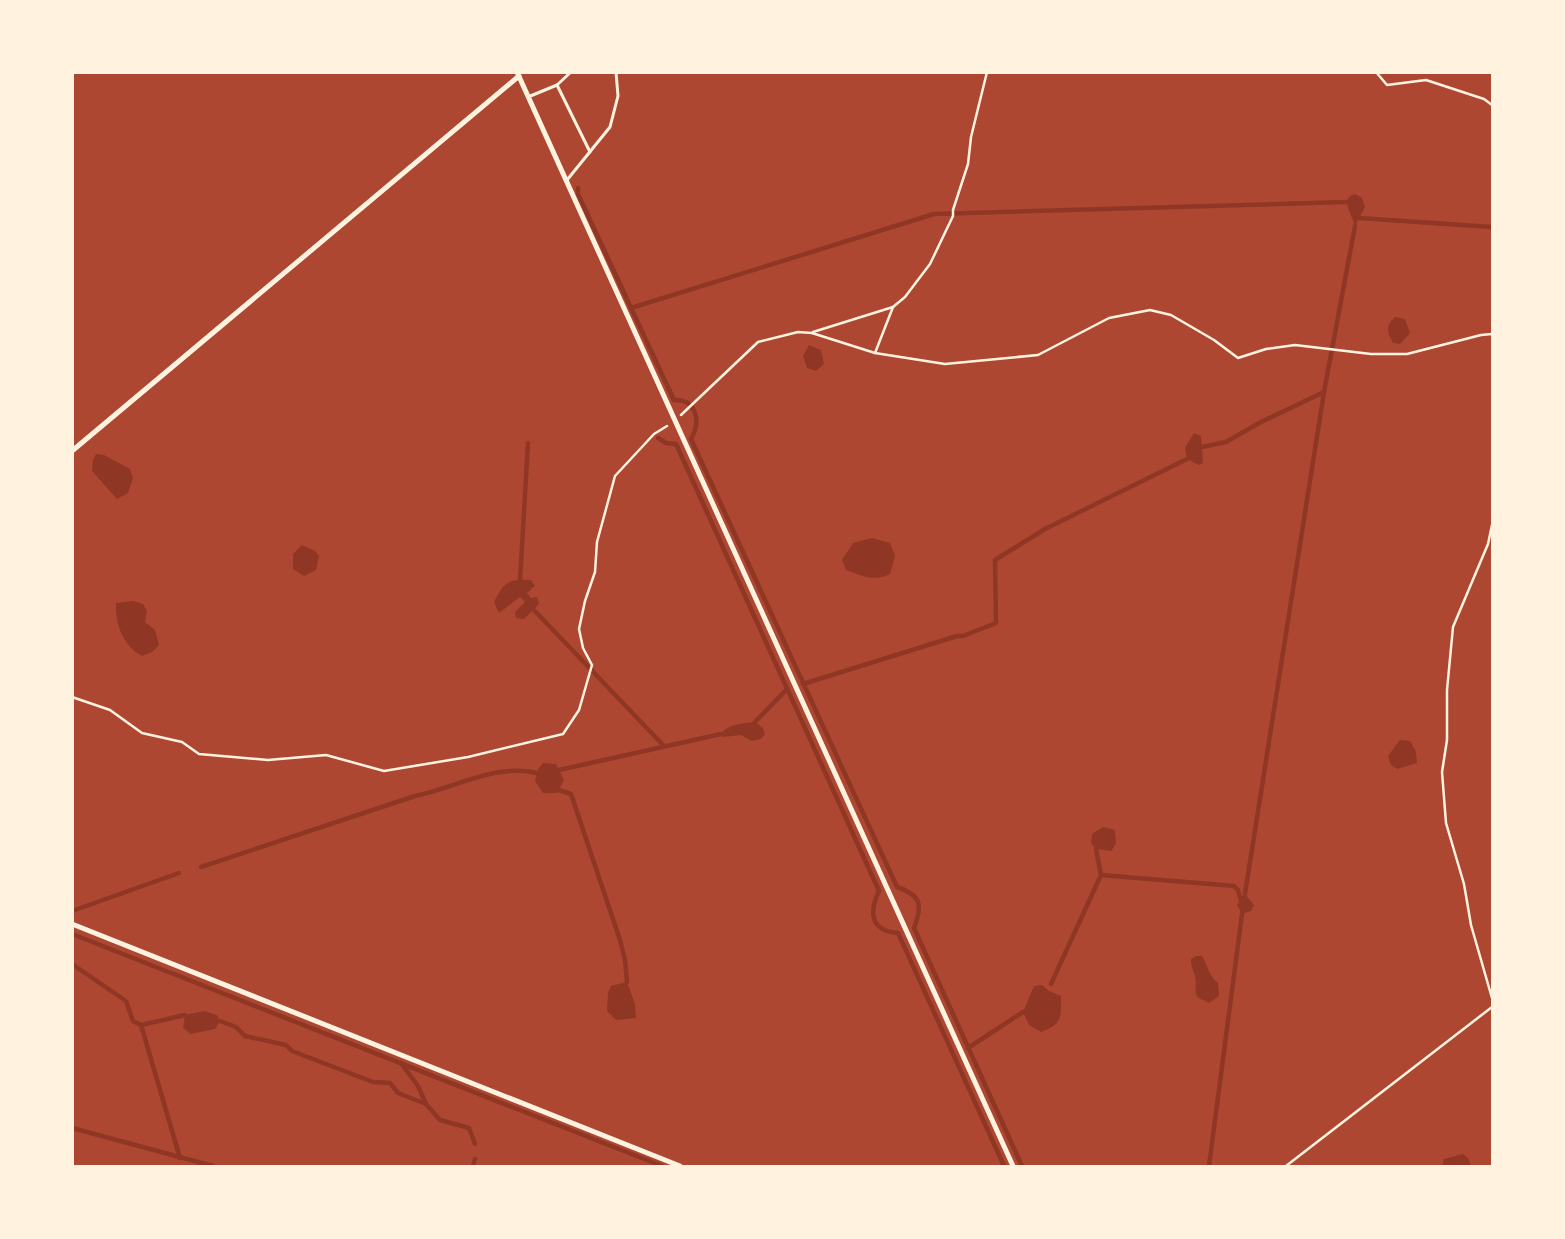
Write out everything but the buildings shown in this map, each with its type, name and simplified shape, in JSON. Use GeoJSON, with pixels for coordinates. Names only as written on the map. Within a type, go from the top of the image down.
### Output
{"type":"FeatureCollection","features":[{"type":"Feature","properties":{"kind":"street"},"geometry":{"type":"LineString","coordinates":[[72,451],[519,74],[527,97],[1013,1166]]}},
{"type":"Feature","properties":{"kind":"street"},"geometry":{"type":"LineString","coordinates":[[72,924],[680,1166]]}},
{"type":"Feature","properties":{"kind":"lane"},"geometry":{"type":"LineString","coordinates":[[527,97],[557,85],[571,72]]}},
{"type":"Feature","properties":{"kind":"lane"},"geometry":{"type":"LineString","coordinates":[[566,182],[610,127],[618,96],[616,72]]}},
{"type":"Feature","properties":{"kind":"lane"},"geometry":{"type":"LineString","coordinates":[[557,85],[590,152]]}},
{"type":"Feature","properties":{"kind":"path"},"geometry":{"type":"LineString","coordinates":[[812,333],[893,307],[905,297],[930,264],[953,216],[953,210],[968,164],[971,137],[987,72]]}},
{"type":"Feature","properties":{"kind":"path"},"geometry":{"type":"LineString","coordinates":[[1376,72],[1388,85],[1426,80],[1484,99],[1492,105]]}},
{"type":"Feature","properties":{"kind":"path"},"geometry":{"type":"LineString","coordinates":[[875,353],[893,307]]}},
{"type":"Feature","properties":{"kind":"path"},"geometry":{"type":"LineString","coordinates":[[72,697],[110,710],[142,733],[182,742],[200,754],[268,760],[326,755],[384,771],[468,757],[563,734],[579,710],[592,665],[583,648],[579,629],[585,601],[595,572],[597,542],[615,476],[654,434],[674,421],[758,342],[798,332],[812,333],[875,353],[945,364],[1038,355],[1109,318],[1150,310],[1171,315],[1214,340],[1238,358],[1266,350],[1295,345],[1371,354],[1407,354],[1481,335],[1492,334]]}},
{"type":"Feature","properties":{"kind":"path"},"geometry":{"type":"LineString","coordinates":[[1492,525],[1488,544],[1453,627],[1447,690],[1447,740],[1442,772],[1446,823],[1464,884],[1471,925],[1492,998]]}},
{"type":"Feature","properties":{"kind":"path"},"geometry":{"type":"LineString","coordinates":[[1286,1166],[1492,1007]]}},
{"type":"Feature","properties":{"kind":"shaded area"},"geometry":{"type":"Polygon","coordinates":[[[73,73],[1492,73],[1492,1166],[73,1166],[73,73]]]}},
{"type":"Feature","properties":{"kind":"shaded area"},"geometry":{"type":"Polygon","coordinates":[[[1355,194],[1362,198],[1365,207],[1355,226],[1346,202],[1350,196],[1355,194]]]}},
{"type":"Feature","properties":{"kind":"shaded area"},"geometry":{"type":"Polygon","coordinates":[[[1395,317],[1405,319],[1410,333],[1400,344],[1393,343],[1388,332],[1388,326],[1395,317]]]}},
{"type":"Feature","properties":{"kind":"shaded area"},"geometry":{"type":"Polygon","coordinates":[[[809,345],[821,350],[824,364],[816,371],[807,368],[803,356],[809,345]]]}},
{"type":"Feature","properties":{"kind":"shaded area"},"geometry":{"type":"Polygon","coordinates":[[[1194,433],[1201,436],[1203,463],[1199,465],[1187,459],[1185,448],[1194,433]]]}},
{"type":"Feature","properties":{"kind":"shaded area"},"geometry":{"type":"Polygon","coordinates":[[[96,454],[104,455],[130,469],[133,478],[128,493],[117,499],[92,471],[93,460],[96,454]]]}},
{"type":"Feature","properties":{"kind":"shaded area"},"geometry":{"type":"Polygon","coordinates":[[[872,538],[890,543],[895,556],[890,574],[874,578],[846,570],[842,560],[853,543],[872,538]]]}},
{"type":"Feature","properties":{"kind":"shaded area"},"geometry":{"type":"Polygon","coordinates":[[[302,545],[315,551],[319,556],[316,570],[304,576],[293,569],[293,554],[302,545]]]}},
{"type":"Feature","properties":{"kind":"shaded area"},"geometry":{"type":"Polygon","coordinates":[[[531,580],[535,586],[527,593],[531,598],[537,597],[539,604],[524,619],[516,618],[515,612],[525,602],[520,597],[499,613],[494,602],[504,586],[512,581],[531,580]]]}},
{"type":"Feature","properties":{"kind":"shaded area"},"geometry":{"type":"Polygon","coordinates":[[[133,601],[143,604],[147,611],[145,622],[155,630],[159,645],[152,652],[142,656],[135,652],[125,640],[117,619],[116,603],[133,601]]]}},
{"type":"Feature","properties":{"kind":"shaded area"},"geometry":{"type":"Polygon","coordinates":[[[755,722],[763,728],[765,734],[761,739],[752,741],[741,735],[723,737],[721,734],[732,726],[755,722]]]}},
{"type":"Feature","properties":{"kind":"shaded area"},"geometry":{"type":"Polygon","coordinates":[[[1400,740],[1410,741],[1416,752],[1417,763],[1397,769],[1391,765],[1388,756],[1400,740]]]}},
{"type":"Feature","properties":{"kind":"shaded area"},"geometry":{"type":"Polygon","coordinates":[[[543,763],[556,764],[564,780],[557,793],[543,793],[535,781],[538,769],[543,763]]]}},
{"type":"Feature","properties":{"kind":"shaded area"},"geometry":{"type":"Polygon","coordinates":[[[1103,827],[1115,830],[1116,844],[1111,851],[1096,849],[1091,843],[1092,834],[1103,827]]]}},
{"type":"Feature","properties":{"kind":"shaded area"},"geometry":{"type":"Polygon","coordinates":[[[1245,894],[1254,905],[1251,911],[1242,914],[1237,905],[1240,898],[1245,894]]]}},
{"type":"Feature","properties":{"kind":"shaded area"},"geometry":{"type":"Polygon","coordinates":[[[1196,956],[1202,956],[1210,974],[1218,983],[1219,996],[1209,1003],[1197,997],[1196,994],[1196,979],[1191,959],[1196,956]]]}},
{"type":"Feature","properties":{"kind":"shaded area"},"geometry":{"type":"Polygon","coordinates":[[[627,982],[635,1004],[636,1018],[616,1020],[607,1011],[608,993],[611,986],[627,982]]]}},
{"type":"Feature","properties":{"kind":"shaded area"},"geometry":{"type":"Polygon","coordinates":[[[1042,985],[1049,991],[1061,996],[1061,1009],[1057,1023],[1041,1032],[1029,1025],[1023,1012],[1034,986],[1042,985]]]}},
{"type":"Feature","properties":{"kind":"shaded area"},"geometry":{"type":"Polygon","coordinates":[[[204,1011],[217,1015],[220,1021],[215,1029],[191,1034],[183,1028],[185,1015],[204,1011]]]}},
{"type":"Feature","properties":{"kind":"shaded area"},"geometry":{"type":"Polygon","coordinates":[[[1463,1154],[1468,1158],[1471,1166],[1442,1166],[1444,1159],[1463,1154]]]}},
{"type":"Feature","properties":{"kind":"waterway"},"geometry":{"type":"LineString","coordinates":[[578,188],[578,194],[674,400],[688,403],[695,413],[696,426],[691,439],[897,887],[911,894],[918,902],[919,913],[914,928],[1022,1166]]}},
{"type":"Feature","properties":{"kind":"waterway"},"geometry":{"type":"LineString","coordinates":[[631,308],[934,214],[1346,202]]}},
{"type":"Feature","properties":{"kind":"waterway"},"geometry":{"type":"LineString","coordinates":[[1359,218],[1492,227]]}},
{"type":"Feature","properties":{"kind":"waterway"},"geometry":{"type":"LineString","coordinates":[[1245,894],[1324,392],[1355,226]]}},
{"type":"Feature","properties":{"kind":"waterway"},"geometry":{"type":"LineString","coordinates":[[1202,447],[1226,442],[1261,422],[1324,392]]}},
{"type":"Feature","properties":{"kind":"waterway"},"geometry":{"type":"LineString","coordinates":[[658,438],[666,443],[676,444],[879,891],[874,906],[874,919],[882,929],[898,933],[1004,1166]]}},
{"type":"Feature","properties":{"kind":"waterway"},"geometry":{"type":"LineString","coordinates":[[520,580],[528,443]]}},
{"type":"Feature","properties":{"kind":"waterway"},"geometry":{"type":"LineString","coordinates":[[803,684],[957,636],[963,636],[996,623],[995,560],[1045,529],[1187,459]]}},
{"type":"Feature","properties":{"kind":"waterway"},"geometry":{"type":"LineString","coordinates":[[533,609],[664,746]]}},
{"type":"Feature","properties":{"kind":"waterway"},"geometry":{"type":"LineString","coordinates":[[755,722],[787,689]]}},
{"type":"Feature","properties":{"kind":"waterway"},"geometry":{"type":"LineString","coordinates":[[559,770],[721,734]]}},
{"type":"Feature","properties":{"kind":"waterway"},"geometry":{"type":"LineString","coordinates":[[201,867],[415,796],[476,778],[506,771],[537,773]]}},
{"type":"Feature","properties":{"kind":"waterway"},"geometry":{"type":"LineString","coordinates":[[559,790],[571,794],[620,940],[625,960],[627,982]]}},
{"type":"Feature","properties":{"kind":"waterway"},"geometry":{"type":"LineString","coordinates":[[1051,984],[1101,875],[1096,849]]}},
{"type":"Feature","properties":{"kind":"waterway"},"geometry":{"type":"LineString","coordinates":[[72,911],[179,873]]}},
{"type":"Feature","properties":{"kind":"waterway"},"geometry":{"type":"LineString","coordinates":[[1101,875],[1234,886],[1238,890],[1240,898]]}},
{"type":"Feature","properties":{"kind":"waterway"},"geometry":{"type":"LineString","coordinates":[[1209,1166],[1242,914]]}},
{"type":"Feature","properties":{"kind":"waterway"},"geometry":{"type":"LineString","coordinates":[[72,934],[662,1166]]}},
{"type":"Feature","properties":{"kind":"waterway"},"geometry":{"type":"LineString","coordinates":[[72,964],[126,1001],[133,1021],[141,1025],[185,1015]]}},
{"type":"Feature","properties":{"kind":"waterway"},"geometry":{"type":"LineString","coordinates":[[968,1048],[1023,1012]]}},
{"type":"Feature","properties":{"kind":"waterway"},"geometry":{"type":"LineString","coordinates":[[220,1021],[236,1027],[245,1036],[286,1045],[292,1051],[373,1082],[390,1083],[398,1093],[426,1104]]}},
{"type":"Feature","properties":{"kind":"waterway"},"geometry":{"type":"LineString","coordinates":[[141,1025],[180,1158]]}},
{"type":"Feature","properties":{"kind":"waterway"},"geometry":{"type":"LineString","coordinates":[[401,1063],[418,1086],[426,1104],[440,1120],[469,1128],[475,1144]]}},
{"type":"Feature","properties":{"kind":"waterway"},"geometry":{"type":"LineString","coordinates":[[72,1128],[213,1166]]}},
{"type":"Feature","properties":{"kind":"waterway"},"geometry":{"type":"LineString","coordinates":[[473,1166],[475,1159]]}}]}
